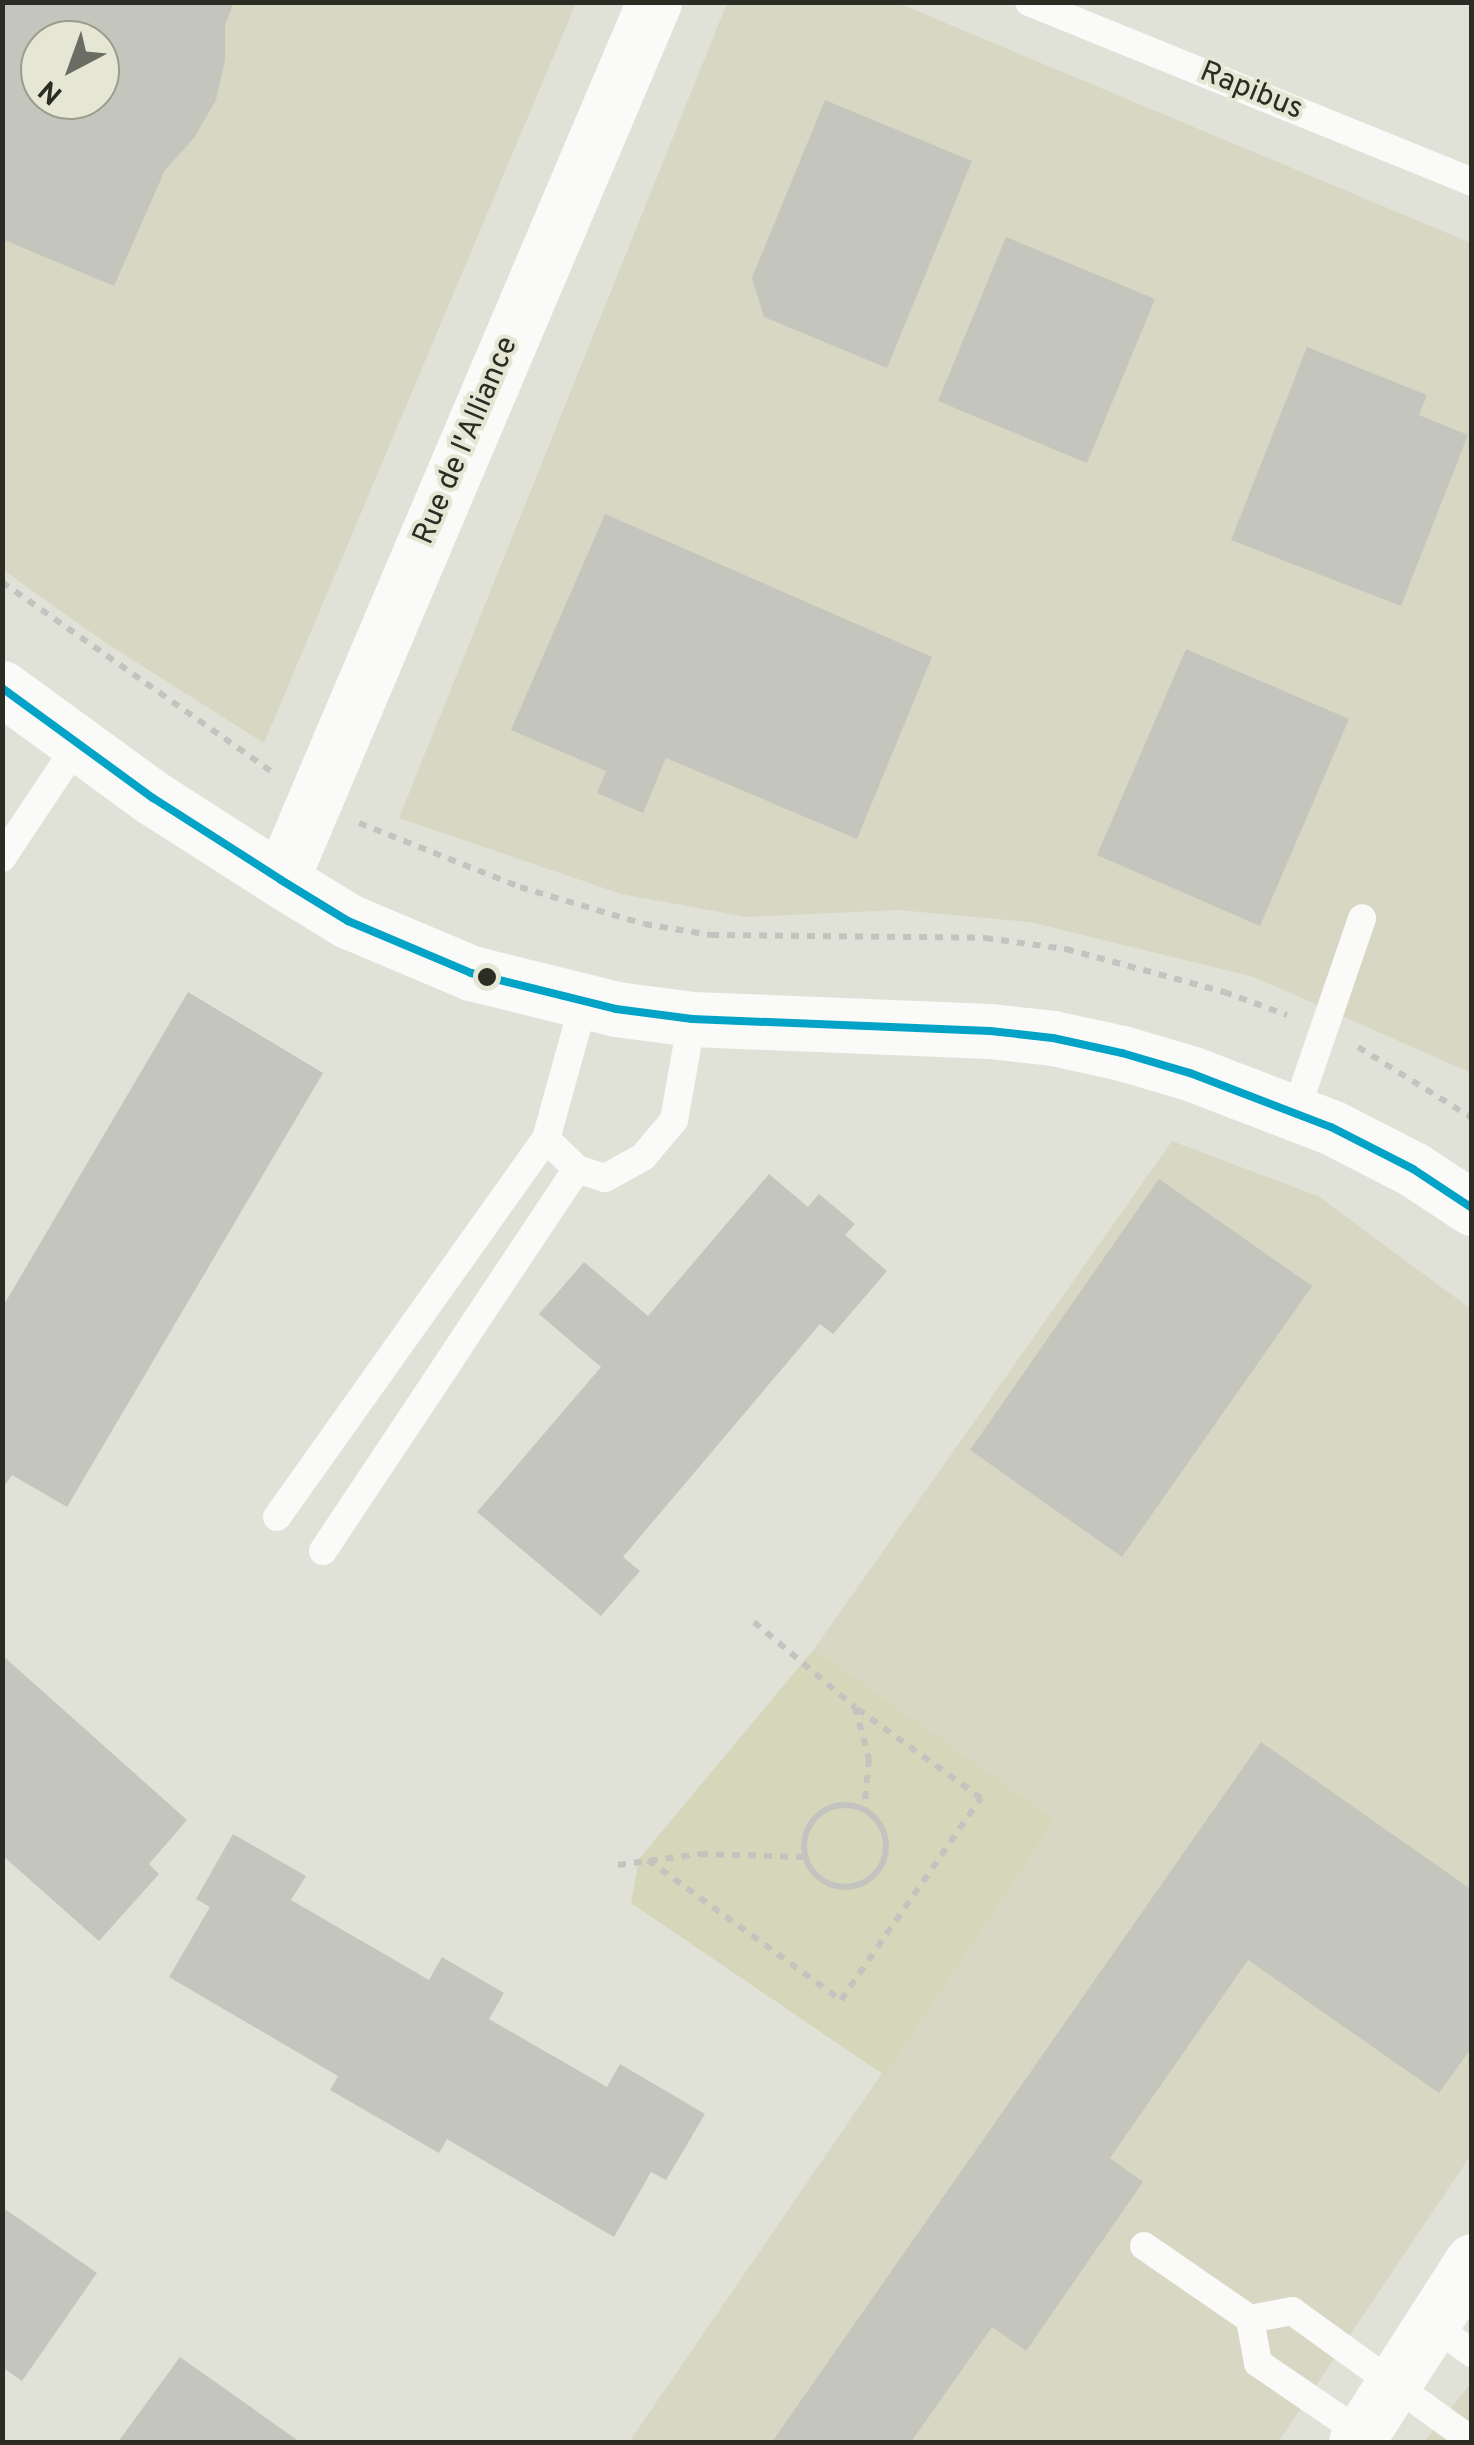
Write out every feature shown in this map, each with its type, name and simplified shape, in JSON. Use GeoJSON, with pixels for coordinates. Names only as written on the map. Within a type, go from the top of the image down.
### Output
{"type":"FeatureCollection","features":[{"type":"Feature","properties":{"kind":"street","name":"Rue de l'Alliance"},"geometry":{"type":"LineString","coordinates":[[281,880],[654,2]]}},
{"type":"Feature","properties":{"kind":"street"},"geometry":{"type":"LineString","coordinates":[[2,688],[154,798],[281,880],[410,950],[470,973],[584,1002],[692,1019],[1053,1038],[1190,1073],[1295,1113],[1413,1169],[1472,1208]]}},
{"type":"Feature","properties":{"kind":"street"},"geometry":{"type":"LineString","coordinates":[[1359,2438],[1396,2385],[1454,2326],[1472,2261]]}},
{"type":"Feature","properties":{"kind":"lane","name":"Rapibus"},"geometry":{"type":"LineString","coordinates":[[1030,2],[1472,182]]}},
{"type":"Feature","properties":{"kind":"lane"},"geometry":{"type":"LineString","coordinates":[[2,858],[78,742]]}},
{"type":"Feature","properties":{"kind":"lane"},"geometry":{"type":"LineString","coordinates":[[1295,1113],[1362,918]]}},
{"type":"Feature","properties":{"kind":"lane"},"geometry":{"type":"LineString","coordinates":[[276,1518],[546,1139],[584,1002]]}},
{"type":"Feature","properties":{"kind":"lane"},"geometry":{"type":"LineString","coordinates":[[546,1139],[578,1169],[605,1178],[644,1157],[674,1120],[692,1019]]}},
{"type":"Feature","properties":{"kind":"lane"},"geometry":{"type":"LineString","coordinates":[[323,1551],[578,1169]]}},
{"type":"Feature","properties":{"kind":"lane"},"geometry":{"type":"LineString","coordinates":[[1144,2246],[1250,2319],[1258,2363],[1359,2438]]}},
{"type":"Feature","properties":{"kind":"lane"},"geometry":{"type":"LineString","coordinates":[[1250,2319],[1292,2311],[1472,2441]]}},
{"type":"Feature","properties":{"kind":"path"},"geometry":{"type":"LineString","coordinates":[[2,582],[314,802],[520,888],[644,924],[711,935],[985,938],[1066,949],[1224,992],[1321,1029],[1472,1118]]}},
{"type":"Feature","properties":{"kind":"path"},"geometry":{"type":"LineString","coordinates":[[648,1860],[841,2000],[981,1798],[855,1707],[754,1622]]}},
{"type":"Feature","properties":{"kind":"path"},"geometry":{"type":"LineString","coordinates":[[855,1707],[870,1760],[864,1809]]}},
{"type":"Feature","properties":{"kind":"path"},"geometry":{"type":"LineString","coordinates":[[851,1804],[864,1809],[874,1817],[886,1842],[885,1855],[871,1878],[859,1885],[832,1885],[810,1869],[805,1856],[807,1830],[824,1810],[851,1804]]}},
{"type":"Feature","properties":{"kind":"path"},"geometry":{"type":"LineString","coordinates":[[618,1864],[700,1854],[805,1856]]}},
{"type":"Feature","properties":{"kind":"shaded area"},"geometry":{"type":"Polygon","coordinates":[[[3,3],[576,3],[264,743],[106,643],[3,570],[3,3]]]}},
{"type":"Feature","properties":{"kind":"shaded area"},"geometry":{"type":"Polygon","coordinates":[[[727,3],[898,3],[1471,243],[1471,1073],[1254,977],[1030,922],[898,910],[747,917],[621,894],[399,818],[727,3]]]}},
{"type":"Feature","properties":{"kind":"shaded area"},"geometry":{"type":"Polygon","coordinates":[[[1172,1141],[1318,1196],[1471,1309],[1471,2155],[1278,2442],[629,2442],[1055,1821],[814,1649],[1172,1141]]]}},
{"type":"Feature","properties":{"kind":"shaded area"},"geometry":{"type":"Polygon","coordinates":[[[814,1649],[1055,1820],[884,2075],[631,1903],[639,1859],[814,1649]]]}},
{"type":"Feature","properties":{"kind":"shaded area"},"geometry":{"type":"Polygon","coordinates":[[[1471,2383],[1471,2442],[1424,2442],[1471,2383]]]}},
{"type":"Feature","properties":{"kind":"building"},"geometry":{"type":"Polygon","coordinates":[[[2,2],[234,2],[225,25],[225,60],[216,100],[194,138],[165,170],[114,286],[2,239],[2,2]]]}},
{"type":"Feature","properties":{"kind":"building"},"geometry":{"type":"Polygon","coordinates":[[[825,100],[972,161],[887,368],[764,317],[752,278],[825,100]]]}},
{"type":"Feature","properties":{"kind":"building"},"geometry":{"type":"Polygon","coordinates":[[[1006,237],[1155,299],[1087,463],[938,401],[1006,237]]]}},
{"type":"Feature","properties":{"kind":"building"},"geometry":{"type":"Polygon","coordinates":[[[1307,347],[1427,395],[1419,415],[1468,435],[1401,606],[1231,540],[1307,347]]]}},
{"type":"Feature","properties":{"kind":"building"},"geometry":{"type":"Polygon","coordinates":[[[605,514],[932,657],[857,839],[666,758],[643,813],[597,793],[606,771],[511,730],[605,514]]]}},
{"type":"Feature","properties":{"kind":"building"},"geometry":{"type":"Polygon","coordinates":[[[1186,649],[1349,719],[1260,926],[1097,855],[1186,649]]]}},
{"type":"Feature","properties":{"kind":"building"},"geometry":{"type":"Polygon","coordinates":[[[188,992],[323,1073],[67,1507],[12,1475],[2,1489],[2,1308],[188,992]]]}},
{"type":"Feature","properties":{"kind":"building"},"geometry":{"type":"Polygon","coordinates":[[[769,1174],[808,1207],[819,1194],[855,1224],[845,1235],[887,1271],[833,1334],[820,1324],[623,1557],[640,1571],[601,1616],[477,1512],[601,1367],[539,1314],[584,1262],[648,1316],[769,1174]]]}},
{"type":"Feature","properties":{"kind":"building"},"geometry":{"type":"Polygon","coordinates":[[[1159,1179],[1312,1286],[1122,1557],[970,1450],[1159,1179]]]}},
{"type":"Feature","properties":{"kind":"building"},"geometry":{"type":"Polygon","coordinates":[[[2,1655],[187,1820],[149,1864],[159,1874],[99,1941],[2,1855],[2,1655]]]}},
{"type":"Feature","properties":{"kind":"building"},"geometry":{"type":"Polygon","coordinates":[[[1261,1742],[1472,1890],[1472,2047],[1439,2093],[1248,1960],[1110,2158],[1143,2182],[1026,2351],[992,2327],[911,2442],[772,2442],[1261,1742]]]}},
{"type":"Feature","properties":{"kind":"building"},"geometry":{"type":"Polygon","coordinates":[[[233,1834],[306,1876],[291,1900],[429,1980],[442,1957],[504,1993],[489,2019],[607,2087],[620,2064],[705,2114],[666,2180],[651,2172],[614,2237],[447,2139],[439,2153],[330,2090],[338,2076],[169,1977],[210,1907],[196,1899],[233,1834]]]}},
{"type":"Feature","properties":{"kind":"building"},"geometry":{"type":"Polygon","coordinates":[[[2,2207],[97,2273],[22,2381],[2,2367],[2,2207]]]}},
{"type":"Feature","properties":{"kind":"building"},"geometry":{"type":"Polygon","coordinates":[[[180,2357],[300,2442],[118,2442],[180,2357]]]}},
{"type":"Feature","properties":{"kind":"transit line"},"geometry":{"type":"LineString","coordinates":[[2,688],[153,798],[348,921],[471,973],[616,1009],[692,1019],[990,1031],[1053,1038],[1122,1053],[1190,1073],[1331,1127],[1413,1169],[1472,1208]]}}]}
